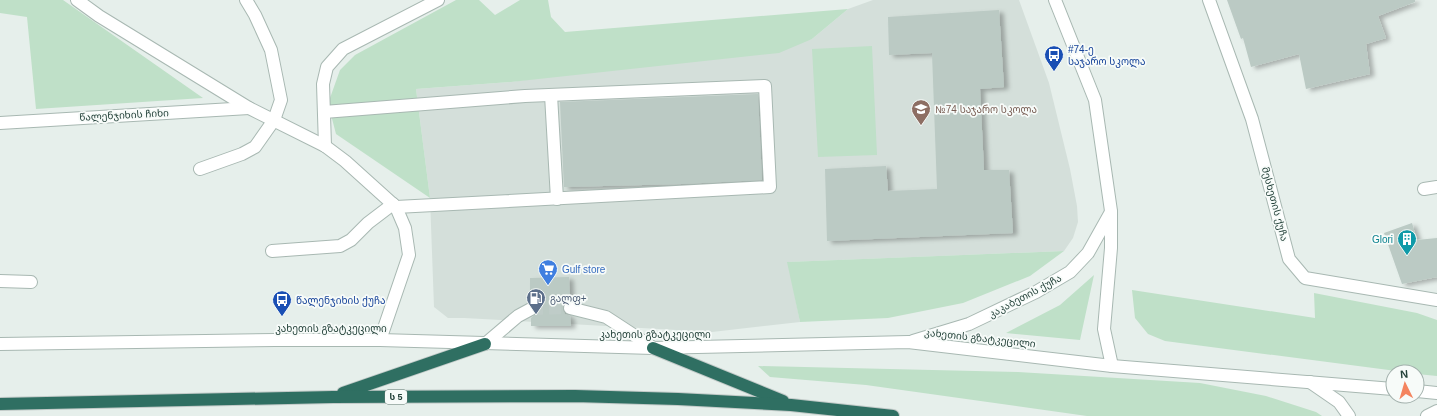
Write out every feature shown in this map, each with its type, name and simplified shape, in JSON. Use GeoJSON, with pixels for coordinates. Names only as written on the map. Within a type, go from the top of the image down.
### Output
{"type":"FeatureCollection","features":[{"type":"Feature","properties":{"kind":"highway"},"geometry":{"type":"LineString","coordinates":[[333,397],[485,344]]}},
{"type":"Feature","properties":{"kind":"highway"},"geometry":{"type":"LineString","coordinates":[[653,348],[791,405]]}},
{"type":"Feature","properties":{"kind":"highway","name":"ს 5"},"geometry":{"type":"LineString","coordinates":[[0,404],[333,397],[583,396],[678,398],[791,405],[893,416]]}},
{"type":"Feature","properties":{"kind":"street"},"geometry":{"type":"LineString","coordinates":[[77,0],[99,16],[249,108],[325,146],[345,161],[394,206],[405,228],[409,254],[380,340]]}},
{"type":"Feature","properties":{"kind":"street"},"geometry":{"type":"LineString","coordinates":[[200,169],[242,154],[254,147],[274,120],[281,100],[271,50],[255,15],[246,0]]}},
{"type":"Feature","properties":{"kind":"street"},"geometry":{"type":"LineString","coordinates":[[325,146],[323,84],[327,67],[344,49],[438,0]]}},
{"type":"Feature","properties":{"kind":"street"},"geometry":{"type":"LineString","coordinates":[[1055,0],[1095,100],[1111,211],[1111,248],[1104,329],[1112,366]]}},
{"type":"Feature","properties":{"kind":"street","name":"მესხეთის ქუჩა"},"geometry":{"type":"LineString","coordinates":[[1209,0],[1252,119],[1289,259],[1305,278],[1437,300]]}},
{"type":"Feature","properties":{"kind":"street"},"geometry":{"type":"LineString","coordinates":[[272,251],[340,246],[351,240],[368,224],[394,206],[557,199],[770,187],[765,86],[525,96],[324,112]]}},
{"type":"Feature","properties":{"kind":"street"},"geometry":{"type":"LineString","coordinates":[[551,95],[557,199]]}},
{"type":"Feature","properties":{"kind":"street","name":"წალენჯიხის ჩიხი"},"geometry":{"type":"LineString","coordinates":[[0,123],[249,108]]}},
{"type":"Feature","properties":{"kind":"street"},"geometry":{"type":"LineString","coordinates":[[1424,189],[1437,187]]}},
{"type":"Feature","properties":{"kind":"street","name":"კაკაბეთის ქუჩა"},"geometry":{"type":"LineString","coordinates":[[908,342],[969,324],[1036,292],[1070,272],[1088,253],[1111,211]]}},
{"type":"Feature","properties":{"kind":"street"},"geometry":{"type":"LineString","coordinates":[[0,281],[31,282]]}},
{"type":"Feature","properties":{"kind":"street"},"geometry":{"type":"LineString","coordinates":[[570,308],[606,317],[653,348]]}},
{"type":"Feature","properties":{"kind":"street"},"geometry":{"type":"LineString","coordinates":[[485,344],[518,316],[531,309]]}},
{"type":"Feature","properties":{"kind":"street","name":"კახეთის გზატკეცილი"},"geometry":{"type":"LineString","coordinates":[[0,344],[380,340],[653,348],[908,342],[1112,366],[1385,388]]}},
{"type":"Feature","properties":{"kind":"street","name":"კახეთის გზატკეცილი"},"geometry":{"type":"LineString","coordinates":[[1309,382],[1339,402],[1349,416]]}},
{"type":"Feature","properties":{"kind":"street"},"geometry":{"type":"LineString","coordinates":[[1425,392],[1437,393]]}},
{"type":"Feature","properties":{"kind":"street"},"geometry":{"type":"LineString","coordinates":[[1427,416],[1437,411]]}},
{"type":"Feature","properties":{"kind":"shaded area"},"geometry":{"type":"Polygon","coordinates":[[[873,0],[1019,0],[1049,83],[1070,169],[1077,206],[1078,222],[1073,238],[1064,251],[788,262],[800,322],[712,332],[448,318],[434,307],[430,198],[416,89],[511,82],[812,39],[848,9],[873,0]]]}},
{"type":"Feature","properties":{"kind":"green space"},"geometry":{"type":"Polygon","coordinates":[[[0,0],[63,0],[203,98],[36,109],[27,17],[0,13],[0,0]]]}},
{"type":"Feature","properties":{"kind":"green space"},"geometry":{"type":"Polygon","coordinates":[[[456,0],[479,0],[495,15],[520,0],[548,0],[551,17],[565,32],[848,9],[812,39],[779,53],[511,82],[416,89],[430,198],[336,134],[330,111],[330,98],[340,70],[355,55],[456,0]]]}},
{"type":"Feature","properties":{"kind":"green space"},"geometry":{"type":"Polygon","coordinates":[[[872,46],[877,155],[818,157],[812,49],[872,46]]]}},
{"type":"Feature","properties":{"kind":"green space"},"geometry":{"type":"Polygon","coordinates":[[[1064,251],[1030,276],[963,303],[888,318],[800,322],[787,262],[1064,251]]]}},
{"type":"Feature","properties":{"kind":"green space"},"geometry":{"type":"Polygon","coordinates":[[[1094,275],[1080,340],[1006,333],[1060,305],[1094,275]]]}},
{"type":"Feature","properties":{"kind":"green space"},"geometry":{"type":"Polygon","coordinates":[[[1132,290],[1315,318],[1314,293],[1417,313],[1437,320],[1437,376],[1425,375],[1425,364],[1385,364],[1385,370],[1165,341],[1148,334],[1135,318],[1132,290]]]}},
{"type":"Feature","properties":{"kind":"green space"},"geometry":{"type":"Polygon","coordinates":[[[758,366],[1018,372],[1200,383],[1266,396],[1316,412],[1322,416],[1087,416],[866,385],[770,377],[758,366]]]}},
{"type":"Feature","properties":{"kind":"building"},"geometry":{"type":"Polygon","coordinates":[[[1227,0],[1415,0],[1415,2],[1378,16],[1386,38],[1366,44],[1370,74],[1306,89],[1299,54],[1251,67],[1243,38],[1241,39],[1227,0]]]}},
{"type":"Feature","properties":{"kind":"building"},"geometry":{"type":"Polygon","coordinates":[[[999,10],[1004,87],[980,89],[984,170],[1009,170],[1013,233],[827,241],[825,169],[886,166],[888,191],[937,189],[932,53],[889,55],[888,17],[999,10]]]}},
{"type":"Feature","properties":{"kind":"building"},"geometry":{"type":"Polygon","coordinates":[[[758,94],[762,180],[564,187],[560,102],[758,94]]]}},
{"type":"Feature","properties":{"kind":"building","name":"Glori"},"geometry":{"type":"Polygon","coordinates":[[[1412,223],[1417,240],[1437,238],[1437,277],[1402,284],[1384,233],[1412,223]]]}},
{"type":"Feature","properties":{"kind":"building"},"geometry":{"type":"Polygon","coordinates":[[[569,277],[570,301],[564,303],[563,310],[565,314],[570,316],[571,326],[531,326],[531,318],[537,313],[538,309],[535,303],[530,302],[530,278],[569,277]]]}},
{"type":"Feature","properties":{"kind":"tunnel"},"geometry":{"type":"LineString","coordinates":[[531,309],[570,308]]}},
{"type":"Feature","properties":{"kind":"place","name":"#74-ე საჯარო სკოლა"},"geometry":{"type":"Point","coordinates":[1054,72]}},
{"type":"Feature","properties":{"kind":"place","name":"№74 საჯარო სკოლა"},"geometry":{"type":"Point","coordinates":[921,126]}},
{"type":"Feature","properties":{"kind":"place","name":"Glori"},"geometry":{"type":"Point","coordinates":[1407,256]}},
{"type":"Feature","properties":{"kind":"place","name":"Gulf store"},"geometry":{"type":"Point","coordinates":[548,286]}},
{"type":"Feature","properties":{"kind":"place","name":"გალფ+"},"geometry":{"type":"Point","coordinates":[536,315]}},
{"type":"Feature","properties":{"kind":"place","name":"წალენჯიხის ქუჩა"},"geometry":{"type":"Point","coordinates":[282,317]}}]}
